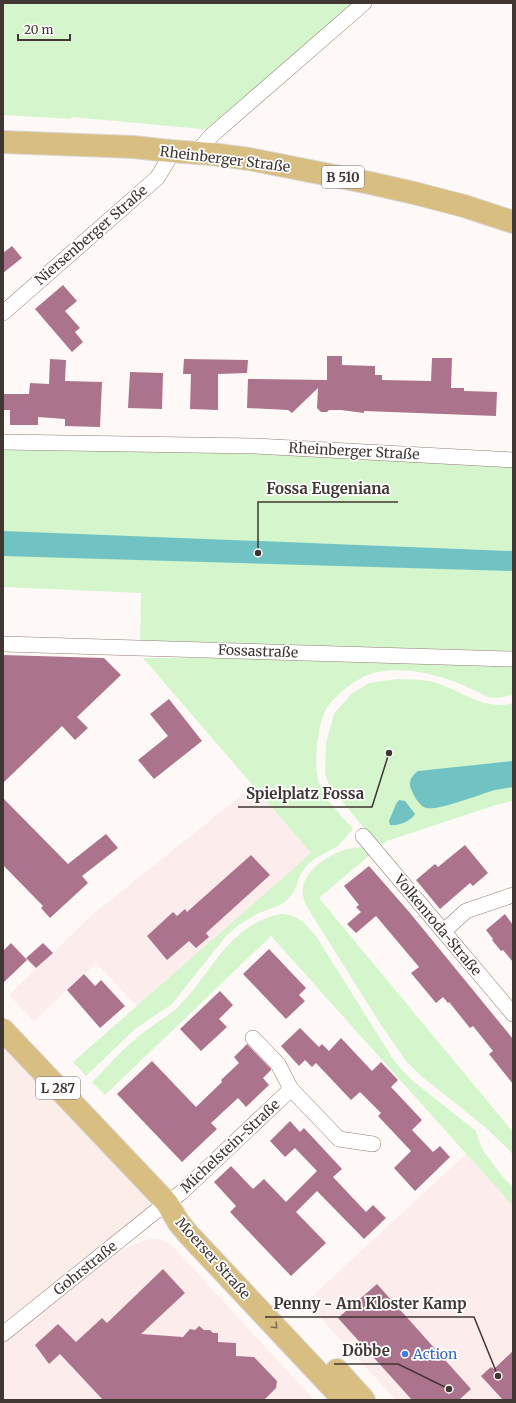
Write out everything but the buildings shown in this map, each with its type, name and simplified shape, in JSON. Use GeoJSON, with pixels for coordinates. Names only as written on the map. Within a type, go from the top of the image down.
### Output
{"type":"FeatureCollection","features":[{"type":"Feature","properties":{"kind":"main road","name":"Rheinberger Straße"},"geometry":{"type":"LineString","coordinates":[[3,142],[133,147],[196,152],[249,159],[370,182],[450,202],[513,222]]}},
{"type":"Feature","properties":{"kind":"main road","name":"Moerser Straße"},"geometry":{"type":"LineString","coordinates":[[3,1030],[167,1203],[179,1223],[189,1235],[344,1400]]}},
{"type":"Feature","properties":{"kind":"main road","name":"Moerser Straße"},"geometry":{"type":"LineString","coordinates":[[167,1203],[200,1224],[364,1400]]}},
{"type":"Feature","properties":{"kind":"street"},"geometry":{"type":"LineString","coordinates":[[196,152],[212,136],[364,3]]}},
{"type":"Feature","properties":{"kind":"street","name":"Niersenberger Straße"},"geometry":{"type":"LineString","coordinates":[[3,313],[157,178],[167,162],[170,151]]}},
{"type":"Feature","properties":{"kind":"street","name":"Rheinberger Straße"},"geometry":{"type":"LineString","coordinates":[[3,442],[255,446],[513,460]]}},
{"type":"Feature","properties":{"kind":"street","name":"Fossastraße"},"geometry":{"type":"LineString","coordinates":[[3,644],[513,659]]}},
{"type":"Feature","properties":{"kind":"street","name":"Volkenroda-Straße"},"geometry":{"type":"LineString","coordinates":[[363,836],[513,1014]]}},
{"type":"Feature","properties":{"kind":"street"},"geometry":{"type":"LineString","coordinates":[[444,931],[466,911],[513,895]]}},
{"type":"Feature","properties":{"kind":"street","name":"Michelstein-Straße"},"geometry":{"type":"LineString","coordinates":[[252,1038],[278,1064],[291,1089],[339,1138],[373,1144]]}},
{"type":"Feature","properties":{"kind":"street","name":"Michelstein-Straße"},"geometry":{"type":"LineString","coordinates":[[167,1203],[182,1192],[291,1089]]}},
{"type":"Feature","properties":{"kind":"street","name":"Gohrstraße"},"geometry":{"type":"LineString","coordinates":[[3,1334],[167,1203]]}},
{"type":"Feature","properties":{"kind":"shaded area"},"geometry":{"type":"Polygon","coordinates":[[[253,786],[311,853],[137,1006],[96,963],[34,1021],[9,995],[92,915],[253,786]]]}},
{"type":"Feature","properties":{"kind":"shaded area"},"geometry":{"type":"Polygon","coordinates":[[[3,1039],[162,1208],[3,1333],[3,1039]]]}},
{"type":"Feature","properties":{"kind":"shaded area"},"geometry":{"type":"Polygon","coordinates":[[[466,1154],[513,1206],[513,1400],[396,1400],[306,1302],[466,1154]]]}},
{"type":"Feature","properties":{"kind":"shaded area"},"geometry":{"type":"Polygon","coordinates":[[[150,1239],[161,1239],[169,1243],[314,1400],[3,1400],[3,1343],[98,1267],[127,1247],[150,1239]]]}},
{"type":"Feature","properties":{"kind":"green space"},"geometry":{"type":"Polygon","coordinates":[[[3,3],[362,3],[212,130],[72,117],[71,119],[3,115],[3,3]]]}},
{"type":"Feature","properties":{"kind":"green space"},"geometry":{"type":"Polygon","coordinates":[[[3,442],[513,460],[513,551],[312,543],[304,564],[513,571],[513,651],[140,643],[141,593],[3,587],[3,442]]]}},
{"type":"Feature","properties":{"kind":"green space"},"geometry":{"type":"Polygon","coordinates":[[[143,658],[383,658],[513,663],[513,694],[495,698],[488,697],[449,680],[421,672],[393,670],[378,672],[357,680],[338,695],[328,706],[321,723],[316,755],[317,775],[322,790],[334,808],[353,829],[338,846],[316,858],[307,865],[300,875],[294,892],[286,901],[280,905],[259,913],[240,924],[226,936],[172,1004],[135,1029],[86,1076],[73,1062],[311,853],[143,658]]]}},
{"type":"Feature","properties":{"kind":"green space"},"geometry":{"type":"Polygon","coordinates":[[[398,679],[421,680],[440,684],[480,702],[502,705],[513,703],[513,801],[499,804],[387,841],[380,847],[330,787],[325,774],[326,743],[334,714],[351,694],[369,683],[398,679]]]}},
{"type":"Feature","properties":{"kind":"green space"},"geometry":{"type":"Polygon","coordinates":[[[364,847],[371,854],[319,898],[513,1132],[513,1155],[485,1127],[420,1075],[406,1061],[381,1025],[307,907],[303,897],[303,887],[306,879],[317,865],[340,851],[364,847]]]}},
{"type":"Feature","properties":{"kind":"green space"},"geometry":{"type":"Polygon","coordinates":[[[281,914],[293,916],[301,920],[316,936],[393,1059],[402,1070],[413,1081],[476,1131],[484,1152],[503,1177],[513,1187],[513,1206],[271,936],[105,1095],[92,1082],[134,1040],[177,1008],[234,939],[247,928],[263,920],[281,914]]]}},
{"type":"Feature","properties":{"kind":"water"},"geometry":{"type":"Polygon","coordinates":[[[3,531],[513,551],[513,571],[3,556],[3,531]]]}},
{"type":"Feature","properties":{"kind":"water"},"geometry":{"type":"Polygon","coordinates":[[[513,761],[513,787],[495,790],[440,807],[423,807],[416,799],[410,786],[412,777],[418,771],[513,761]]]}},
{"type":"Feature","properties":{"kind":"water"},"geometry":{"type":"Polygon","coordinates":[[[399,800],[405,801],[415,814],[411,819],[397,825],[390,825],[389,821],[399,800]]]}},
{"type":"Feature","properties":{"kind":"place","name":"Fossa Eugeniana"},"geometry":{"type":"Point","coordinates":[258,553]}},
{"type":"Feature","properties":{"kind":"place","name":"Spielplatz Fossa"},"geometry":{"type":"Point","coordinates":[389,753]}},
{"type":"Feature","properties":{"kind":"place","name":"Action"},"geometry":{"type":"Point","coordinates":[405,1354]}},
{"type":"Feature","properties":{"kind":"place","name":"Penny - Am Kloster Kamp"},"geometry":{"type":"Point","coordinates":[498,1376]}},
{"type":"Feature","properties":{"kind":"place","name":"Döbbe"},"geometry":{"type":"Point","coordinates":[449,1389]}}]}
